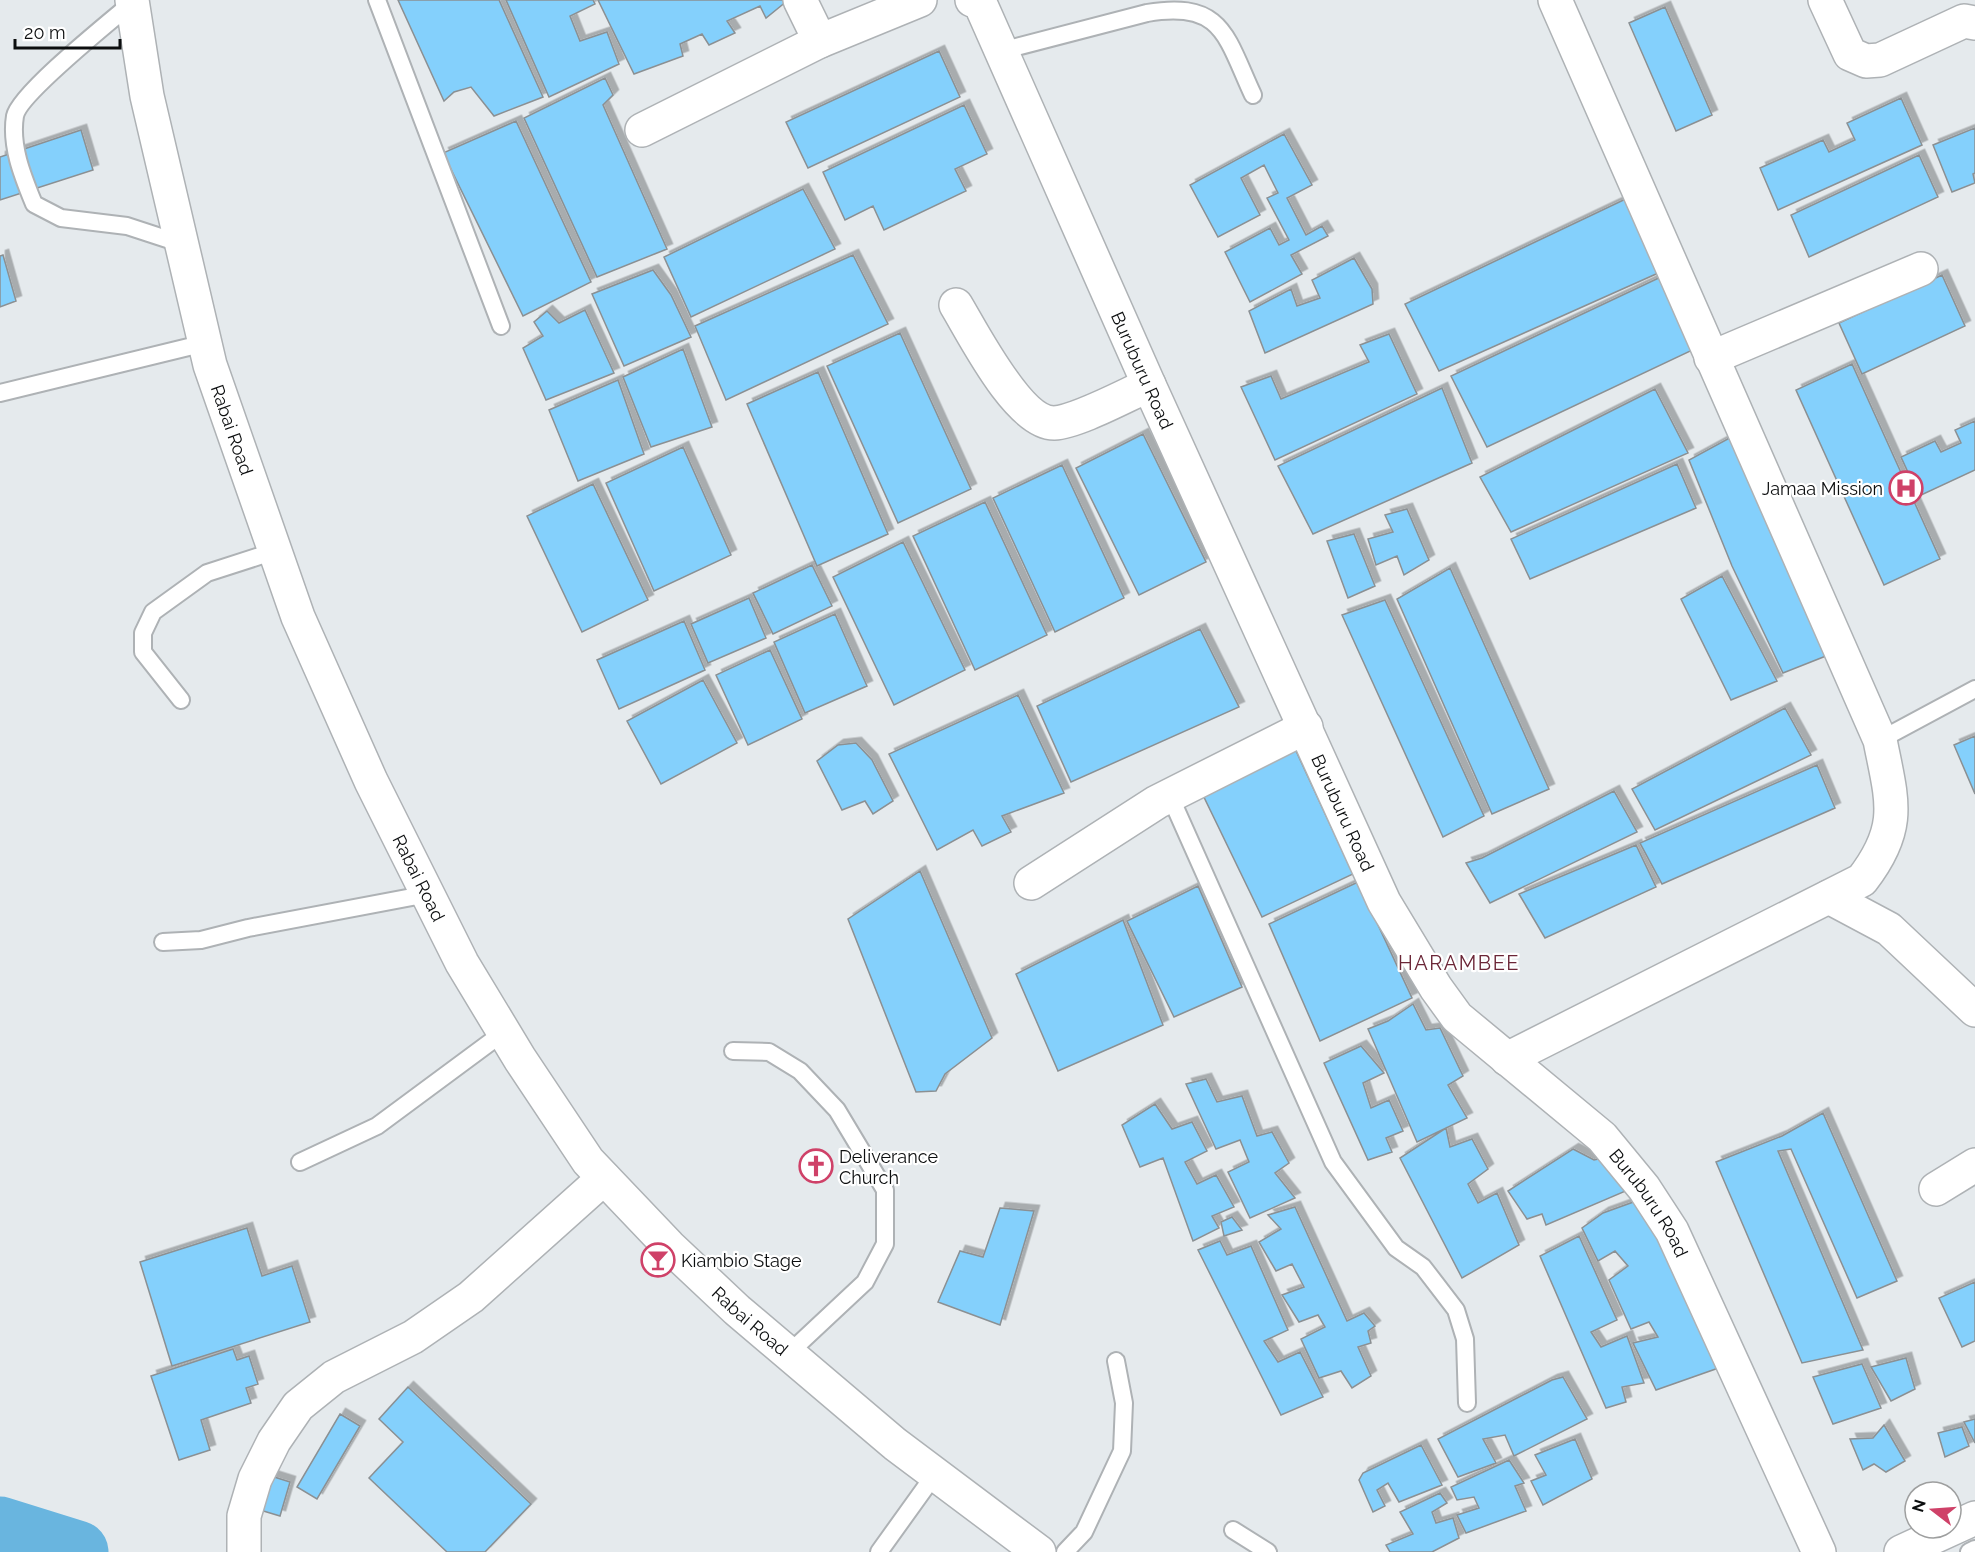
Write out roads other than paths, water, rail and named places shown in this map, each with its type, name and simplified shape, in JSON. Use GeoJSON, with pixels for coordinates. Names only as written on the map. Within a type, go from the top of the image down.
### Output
{"type":"FeatureCollection","features":[{"type":"Feature","properties":{"kind":"street"},"geometry":{"type":"LineString","coordinates":[[800,0],[820,40]]}},
{"type":"Feature","properties":{"kind":"street"},"geometry":{"type":"LineString","coordinates":[[642,130],[820,40],[920,0]]}},
{"type":"Feature","properties":{"kind":"street","name":"Buruburu Road"},"geometry":{"type":"LineString","coordinates":[[972,0],[980,3],[1149,385],[1306,726],[1384,902],[1436,988],[1457,1017],[1602,1137],[1644,1188],[1672,1232],[1819,1552]]}},
{"type":"Feature","properties":{"kind":"street"},"geometry":{"type":"LineString","coordinates":[[1507,1059],[1862,880],[1878,859],[1888,837],[1892,804],[1880,740],[1555,0]]}},
{"type":"Feature","properties":{"kind":"street"},"geometry":{"type":"LineString","coordinates":[[1825,0],[1850,54],[1866,61],[1880,60],[1964,21],[1975,23]]}},
{"type":"Feature","properties":{"kind":"street","name":"Rabai Road"},"geometry":{"type":"LineString","coordinates":[[132,1],[147,96],[205,342],[275,551],[298,617],[371,781],[462,963],[588,1161],[669,1246],[788,1354],[895,1444],[1039,1552]]}},
{"type":"Feature","properties":{"kind":"street"},"geometry":{"type":"LineString","coordinates":[[1711,358],[1921,269]]}},
{"type":"Feature","properties":{"kind":"street"},"geometry":{"type":"LineString","coordinates":[[956,305],[1004,382],[1038,418],[1053,423],[1068,420],[1149,385]]}},
{"type":"Feature","properties":{"kind":"street"},"geometry":{"type":"LineString","coordinates":[[1030,883],[1170,796],[1306,726]]}},
{"type":"Feature","properties":{"kind":"street"},"geometry":{"type":"LineString","coordinates":[[1829,897],[1889,929],[1961,976],[1975,1010]]}},
{"type":"Feature","properties":{"kind":"street"},"geometry":{"type":"LineString","coordinates":[[1936,1189],[1975,1165]]}},
{"type":"Feature","properties":{"kind":"street"},"geometry":{"type":"LineString","coordinates":[[244,1552],[244,1516],[255,1479],[274,1441],[298,1406],[334,1377],[413,1337],[471,1297],[604,1178]]}},
{"type":"Feature","properties":{"kind":"street"},"geometry":{"type":"LineString","coordinates":[[1901,1552],[1975,1518]]}},
{"type":"Feature","properties":{"kind":"lane"},"geometry":{"type":"LineString","coordinates":[[377,0],[501,326]]}},
{"type":"Feature","properties":{"kind":"lane"},"geometry":{"type":"LineString","coordinates":[[132,1],[35,89],[15,114],[14,143],[23,177],[34,204],[61,218],[127,226],[182,244]]}},
{"type":"Feature","properties":{"kind":"lane"},"geometry":{"type":"LineString","coordinates":[[1001,51],[1147,13],[1169,9],[1197,11],[1220,25],[1253,95]]}},
{"type":"Feature","properties":{"kind":"lane"},"geometry":{"type":"LineString","coordinates":[[0,393],[205,342]]}},
{"type":"Feature","properties":{"kind":"lane"},"geometry":{"type":"LineString","coordinates":[[181,700],[143,652],[143,633],[153,612],[207,573],[275,551]]}},
{"type":"Feature","properties":{"kind":"lane"},"geometry":{"type":"LineString","coordinates":[[1880,740],[1975,689]]}},
{"type":"Feature","properties":{"kind":"lane"},"geometry":{"type":"LineString","coordinates":[[1170,796],[1333,1162],[1396,1248],[1423,1267],[1456,1310],[1465,1339],[1467,1403]]}},
{"type":"Feature","properties":{"kind":"lane"},"geometry":{"type":"LineString","coordinates":[[164,942],[201,940],[248,928],[428,894]]}},
{"type":"Feature","properties":{"kind":"lane"},"geometry":{"type":"LineString","coordinates":[[300,1162],[377,1126],[504,1032]]}},
{"type":"Feature","properties":{"kind":"lane"},"geometry":{"type":"LineString","coordinates":[[733,1051],[769,1052],[800,1071],[837,1110],[885,1190],[885,1244],[865,1282],[788,1354]]}},
{"type":"Feature","properties":{"kind":"lane"},"geometry":{"type":"LineString","coordinates":[[1065,1552],[1084,1532],[1122,1451],[1124,1403],[1116,1361]]}},
{"type":"Feature","properties":{"kind":"lane"},"geometry":{"type":"LineString","coordinates":[[879,1552],[935,1474]]}},
{"type":"Feature","properties":{"kind":"lane"},"geometry":{"type":"LineString","coordinates":[[1233,1530],[1268,1552]]}},
{"type":"Feature","properties":{"kind":"lane"},"geometry":{"type":"LineString","coordinates":[[1969,1552],[1975,1549]]}},
{"type":"Feature","properties":{"kind":"waterway"},"geometry":{"type":"LineString","coordinates":[[0,1528],[77,1552]]}},
{"type":"Feature","properties":{"kind":"place","name":"Jamaa Mission"},"geometry":{"type":"Point","coordinates":[1906,488]}},
{"type":"Feature","properties":{"kind":"place","name":"Deliverance Church"},"geometry":{"type":"Point","coordinates":[816,1166]}},
{"type":"Feature","properties":{"kind":"place","name":"Kiambio Stage"},"geometry":{"type":"Point","coordinates":[658,1260]}},
{"type":"Feature","properties":{"kind":"district","name":"HARAMBEE"},"geometry":{"type":"Point","coordinates":[1459,963]}}]}
